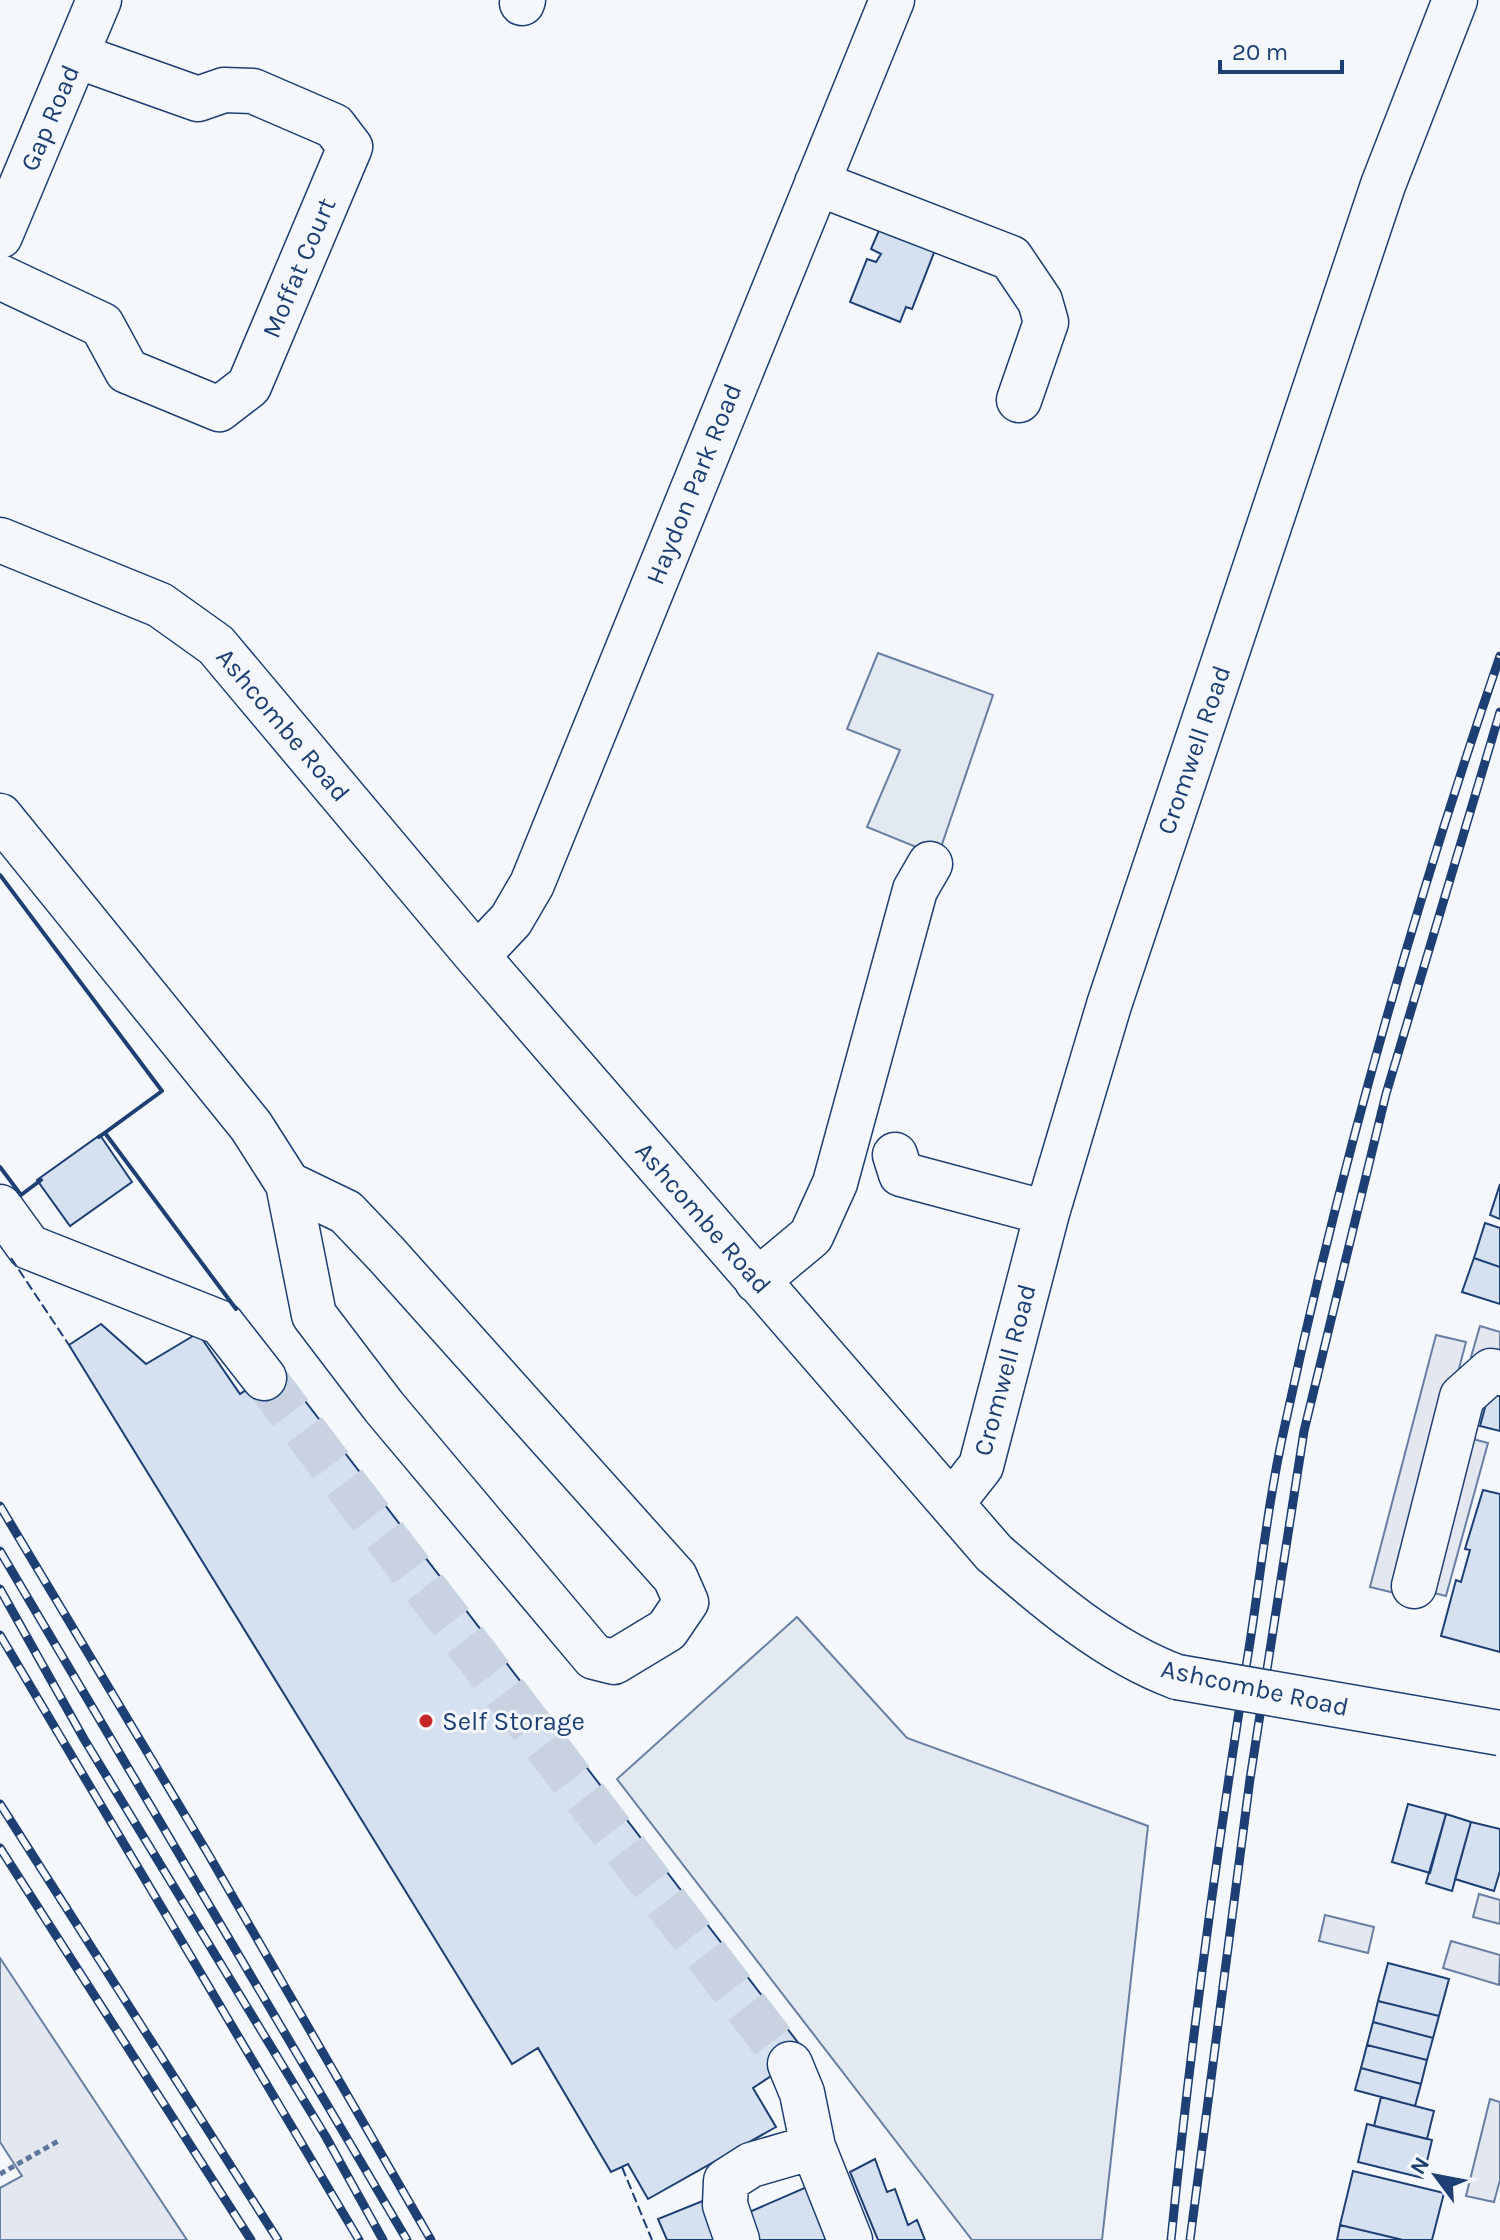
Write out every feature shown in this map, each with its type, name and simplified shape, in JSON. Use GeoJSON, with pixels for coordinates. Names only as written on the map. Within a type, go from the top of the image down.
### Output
{"type":"FeatureCollection","features":[{"type":"Feature","properties":{"kind":"street","name":"Gap Road"},"geometry":{"type":"LineString","coordinates":[[0,236],[99,0]]}},
{"type":"Feature","properties":{"kind":"street","name":"Haydon Park Road"},"geometry":{"type":"LineString","coordinates":[[477,956],[511,920],[532,884],[892,0]]}},
{"type":"Feature","properties":{"kind":"street","name":"Cromwell Road"},"geometry":{"type":"LineString","coordinates":[[952,1503],[981,1466],[1047,1213],[1147,886],[1383,185],[1455,0]]}},
{"type":"Feature","properties":{"kind":"street","name":"Moffat Court"},"geometry":{"type":"LineString","coordinates":[[0,277],[102,325],[127,371],[219,409],[249,386],[350,147],[334,126],[253,91],[224,90],[198,99],[77,56]]}},
{"type":"Feature","properties":{"kind":"street"},"geometry":{"type":"LineString","coordinates":[[817,183],[1011,258],[1040,301],[1046,322],[1019,400]]}},
{"type":"Feature","properties":{"kind":"street","name":"Ashcombe Road"},"geometry":{"type":"LineString","coordinates":[[0,540],[160,605],[216,645],[477,956],[757,1281],[994,1553],[1036,1589],[1143,1665],[1177,1677],[1500,1733]]}},
{"type":"Feature","properties":{"kind":"street"},"geometry":{"type":"LineString","coordinates":[[0,816],[251,1126],[288,1184],[314,1315],[384,1407],[594,1657],[614,1662],[667,1630],[686,1602],[675,1577],[457,1331],[346,1212],[288,1184]]}},
{"type":"Feature","properties":{"kind":"street"},"geometry":{"type":"LineString","coordinates":[[757,1281],[811,1236],[835,1183],[915,890],[930,864]]}},
{"type":"Feature","properties":{"kind":"street"},"geometry":{"type":"LineString","coordinates":[[895,1155],[901,1174],[1047,1213]]}},
{"type":"Feature","properties":{"kind":"street"},"geometry":{"type":"LineString","coordinates":[[0,1207],[29,1247],[221,1323],[264,1378]]}},
{"type":"Feature","properties":{"kind":"street"},"geometry":{"type":"LineString","coordinates":[[1414,1586],[1462,1397],[1491,1371],[1500,1373]]}},
{"type":"Feature","properties":{"kind":"street"},"geometry":{"type":"LineString","coordinates":[[790,2064],[802,2093],[813,2147],[850,2240]]}},
{"type":"Feature","properties":{"kind":"street"},"geometry":{"type":"LineString","coordinates":[[737,2240],[725,2205],[726,2181],[751,2165],[813,2147]]}},
{"type":"Feature","properties":{"kind":"path"},"geometry":{"type":"LineString","coordinates":[[0,2174],[60,2140]]}},
{"type":"Feature","properties":{"kind":"shaded area"},"geometry":{"type":"Polygon","coordinates":[[[878,653],[993,695],[938,856],[867,827],[900,750],[847,729],[878,653]]]}},
{"type":"Feature","properties":{"kind":"shaded area"},"geometry":{"type":"Polygon","coordinates":[[[1480,1326],[1500,1332],[1500,1365],[1471,1357],[1480,1326]]]}},
{"type":"Feature","properties":{"kind":"shaded area"},"geometry":{"type":"Polygon","coordinates":[[[1436,1335],[1466,1342],[1399,1594],[1370,1587],[1436,1335]]]}},
{"type":"Feature","properties":{"kind":"shaded area"},"geometry":{"type":"Polygon","coordinates":[[[1469,1438],[1488,1443],[1446,1596],[1426,1591],[1469,1438]]]}},
{"type":"Feature","properties":{"kind":"shaded area"},"geometry":{"type":"Polygon","coordinates":[[[797,1617],[907,1738],[1148,1826],[1102,2240],[972,2240],[617,1779],[797,1617]]]}},
{"type":"Feature","properties":{"kind":"shaded area"},"geometry":{"type":"Polygon","coordinates":[[[1479,1894],[1500,1900],[1500,1924],[1473,1917],[1479,1894]]]}},
{"type":"Feature","properties":{"kind":"shaded area"},"geometry":{"type":"Polygon","coordinates":[[[1325,1915],[1374,1927],[1368,1953],[1319,1941],[1325,1915]]]}},
{"type":"Feature","properties":{"kind":"shaded area"},"geometry":{"type":"Polygon","coordinates":[[[1451,1941],[1500,1955],[1499,1985],[1443,1968],[1451,1941]]]}},
{"type":"Feature","properties":{"kind":"shaded area"},"geometry":{"type":"Polygon","coordinates":[[[0,1958],[187,2240],[0,2240],[0,2188],[22,2176],[0,2142],[0,1958]]]}},
{"type":"Feature","properties":{"kind":"shaded area"},"geometry":{"type":"Polygon","coordinates":[[[1490,2099],[1500,2102],[1500,2180],[1494,2202],[1466,2196],[1490,2099]]]}},
{"type":"Feature","properties":{"kind":"building"},"geometry":{"type":"Polygon","coordinates":[[[886,214],[937,245],[912,309],[906,307],[900,322],[850,302],[867,259],[876,262],[881,254],[871,249],[886,214]]]}},
{"type":"Feature","properties":{"kind":"building"},"geometry":{"type":"Polygon","coordinates":[[[100,1135],[132,1182],[70,1226],[37,1180],[100,1135]]]}},
{"type":"Feature","properties":{"kind":"building"},"geometry":{"type":"Polygon","coordinates":[[[1500,1184],[1500,1219],[1490,1215],[1500,1184]]]}},
{"type":"Feature","properties":{"kind":"building"},"geometry":{"type":"Polygon","coordinates":[[[1485,1223],[1500,1228],[1500,1267],[1474,1258],[1485,1223]]]}},
{"type":"Feature","properties":{"kind":"building"},"geometry":{"type":"Polygon","coordinates":[[[1474,1258],[1500,1267],[1500,1304],[1462,1292],[1474,1258]]]}},
{"type":"Feature","properties":{"kind":"building","name":"Self Storage"},"geometry":{"type":"Polygon","coordinates":[[[101,1324],[146,1364],[198,1333],[240,1394],[279,1367],[806,2053],[753,2088],[776,2127],[648,2199],[628,2164],[611,2172],[538,2048],[512,2064],[69,1345],[101,1324]]]}},
{"type":"Feature","properties":{"kind":"building"},"geometry":{"type":"Polygon","coordinates":[[[1489,1393],[1500,1396],[1500,1431],[1480,1426],[1489,1393]]]}},
{"type":"Feature","properties":{"kind":"building"},"geometry":{"type":"Polygon","coordinates":[[[1483,1490],[1500,1494],[1500,1652],[1441,1636],[1456,1580],[1461,1582],[1470,1550],[1465,1549],[1483,1490]]]}},
{"type":"Feature","properties":{"kind":"building"},"geometry":{"type":"Polygon","coordinates":[[[1408,1804],[1446,1814],[1430,1873],[1392,1862],[1408,1804]]]}},
{"type":"Feature","properties":{"kind":"building"},"geometry":{"type":"Polygon","coordinates":[[[1446,1814],[1471,1822],[1452,1891],[1426,1883],[1446,1814]]]}},
{"type":"Feature","properties":{"kind":"building"},"geometry":{"type":"Polygon","coordinates":[[[1471,1822],[1500,1829],[1500,1871],[1494,1891],[1455,1879],[1471,1822]]]}},
{"type":"Feature","properties":{"kind":"building"},"geometry":{"type":"Polygon","coordinates":[[[1388,1963],[1449,1979],[1439,2016],[1378,2001],[1388,1963]]]}},
{"type":"Feature","properties":{"kind":"building"},"geometry":{"type":"Polygon","coordinates":[[[1378,2001],[1439,2016],[1433,2038],[1373,2022],[1378,2001]]]}},
{"type":"Feature","properties":{"kind":"building"},"geometry":{"type":"Polygon","coordinates":[[[1373,2022],[1433,2038],[1427,2060],[1367,2045],[1373,2022]]]}},
{"type":"Feature","properties":{"kind":"building"},"geometry":{"type":"Polygon","coordinates":[[[1367,2045],[1427,2060],[1421,2084],[1361,2068],[1367,2045]]]}},
{"type":"Feature","properties":{"kind":"building"},"geometry":{"type":"Polygon","coordinates":[[[1361,2068],[1421,2084],[1415,2106],[1355,2090],[1361,2068]]]}},
{"type":"Feature","properties":{"kind":"building"},"geometry":{"type":"Polygon","coordinates":[[[1381,2097],[1434,2111],[1427,2139],[1374,2126],[1381,2097]]]}},
{"type":"Feature","properties":{"kind":"building"},"geometry":{"type":"Polygon","coordinates":[[[1367,2124],[1432,2140],[1423,2178],[1358,2162],[1367,2124]]]}},
{"type":"Feature","properties":{"kind":"building"},"geometry":{"type":"Polygon","coordinates":[[[875,2159],[887,2192],[895,2189],[908,2225],[917,2220],[925,2240],[878,2240],[850,2172],[875,2159]]]}},
{"type":"Feature","properties":{"kind":"building"},"geometry":{"type":"Polygon","coordinates":[[[1353,2171],[1444,2193],[1432,2240],[1403,2240],[1340,2225],[1353,2171]]]}},
{"type":"Feature","properties":{"kind":"building"},"geometry":{"type":"Polygon","coordinates":[[[809,2186],[832,2240],[759,2240],[747,2213],[809,2186]]]}},
{"type":"Feature","properties":{"kind":"building"},"geometry":{"type":"Polygon","coordinates":[[[705,2200],[721,2240],[667,2240],[658,2219],[705,2200]]]}},
{"type":"Feature","properties":{"kind":"building"},"geometry":{"type":"Polygon","coordinates":[[[1340,2225],[1403,2240],[1337,2240],[1340,2225]]]}},
{"type":"Feature","properties":{"kind":"tunnel"},"geometry":{"type":"LineString","coordinates":[[264,1378],[790,2064]]}},
{"type":"Feature","properties":{"kind":"railway"},"geometry":{"type":"LineString","coordinates":[[1171,2240],[1216,1866],[1279,1452],[1330,1230],[1381,1037],[1438,845],[1500,656]]}},
{"type":"Feature","properties":{"kind":"railway"},"geometry":{"type":"LineString","coordinates":[[1190,2240],[1250,1779],[1304,1431],[1386,1094],[1500,712]]}},
{"type":"Feature","properties":{"kind":"railway"},"geometry":{"type":"LineString","coordinates":[[0,1506],[207,1852],[431,2240]]}},
{"type":"Feature","properties":{"kind":"railway"},"geometry":{"type":"LineString","coordinates":[[0,1551],[407,2240]]}},
{"type":"Feature","properties":{"kind":"railway"},"geometry":{"type":"LineString","coordinates":[[0,1589],[84,1739],[326,2137],[383,2240]]}},
{"type":"Feature","properties":{"kind":"railway"},"geometry":{"type":"LineString","coordinates":[[0,1635],[359,2240]]}},
{"type":"Feature","properties":{"kind":"railway"},"geometry":{"type":"LineString","coordinates":[[0,1804],[278,2240]]}},
{"type":"Feature","properties":{"kind":"railway"},"geometry":{"type":"LineString","coordinates":[[0,1848],[251,2240]]}},
{"type":"Feature","properties":{"kind":"fence"},"geometry":{"type":"LineString","coordinates":[[11,1258],[69,1345]]}},
{"type":"Feature","properties":{"kind":"fence"},"geometry":{"type":"LineString","coordinates":[[622,2167],[652,2240]]}},
{"type":"Feature","properties":{"kind":"wall"},"geometry":{"type":"LineString","coordinates":[[0,875],[162,1091],[99,1137]]}},
{"type":"Feature","properties":{"kind":"wall"},"geometry":{"type":"LineString","coordinates":[[105,1133],[236,1309]]}},
{"type":"Feature","properties":{"kind":"wall"},"geometry":{"type":"LineString","coordinates":[[0,1167],[21,1195],[41,1180]]}},
{"type":"Feature","properties":{"kind":"place","name":"Self Storage"},"geometry":{"type":"Point","coordinates":[426,1721]}}]}
